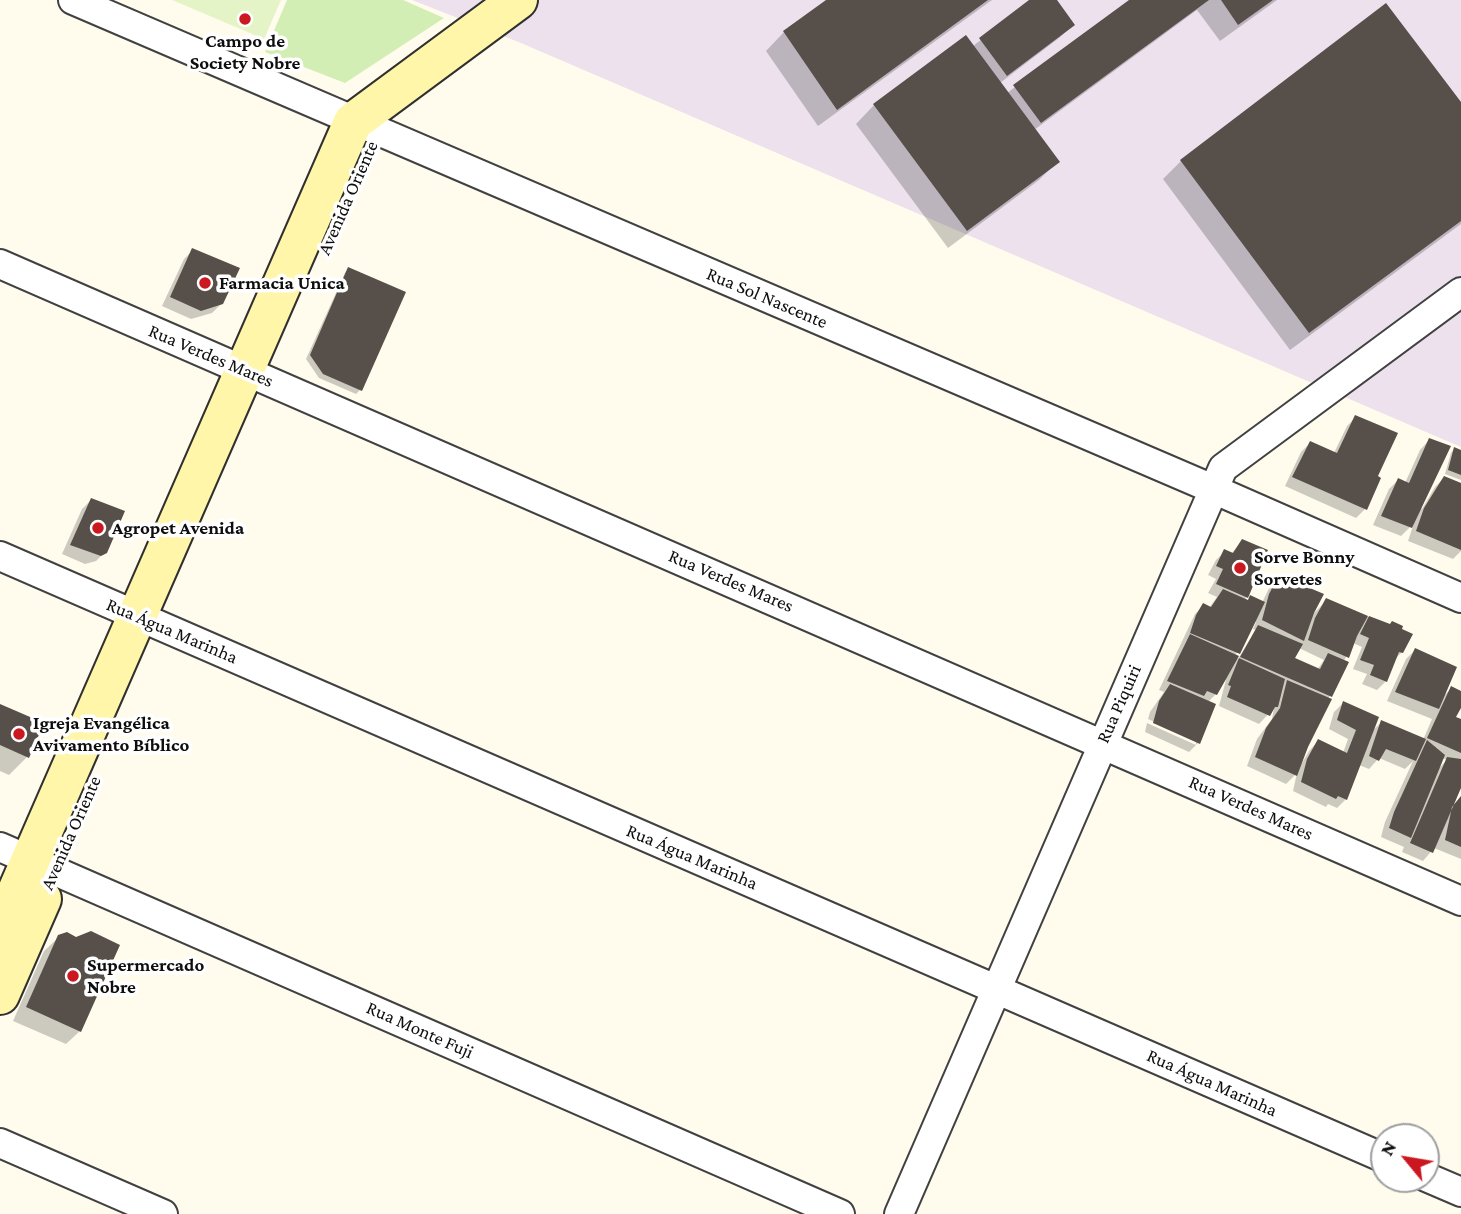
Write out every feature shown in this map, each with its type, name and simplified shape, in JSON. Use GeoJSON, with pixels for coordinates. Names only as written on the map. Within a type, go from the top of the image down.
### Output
{"type":"FeatureCollection","features":[{"type":"Feature","properties":{"kind":"street","name":"Rua Sol Nascente"},"geometry":{"type":"LineString","coordinates":[[73,0],[1461,598]]}},
{"type":"Feature","properties":{"kind":"street","name":"Avenida Oriente"},"geometry":{"type":"LineString","coordinates":[[0,930],[28,859],[149,621],[365,127],[442,56],[517,0]]}},
{"type":"Feature","properties":{"kind":"street","name":"Rua Verdes Mares"},"geometry":{"type":"LineString","coordinates":[[0,264],[1461,901]]}},
{"type":"Feature","properties":{"kind":"street","name":"Rua Piquiri"},"geometry":{"type":"LineString","coordinates":[[899,1214],[1223,468],[1461,292]]}},
{"type":"Feature","properties":{"kind":"street","name":"Rua Água Marinha"},"geometry":{"type":"LineString","coordinates":[[0,556],[1370,1152]]}},
{"type":"Feature","properties":{"kind":"street","name":"Avenida Oriente"},"geometry":{"type":"LineString","coordinates":[[0,995],[28,859]]}},
{"type":"Feature","properties":{"kind":"street","name":"Rua Monte Fuji"},"geometry":{"type":"LineString","coordinates":[[28,859],[840,1214]]}},
{"type":"Feature","properties":{"kind":"street"},"geometry":{"type":"LineString","coordinates":[[0,1143],[163,1214]]}},
{"type":"Feature","properties":{"kind":"street"},"geometry":{"type":"LineString","coordinates":[[1440,1183],[1461,1192]]}},
{"type":"Feature","properties":{"kind":"shaded area"},"geometry":{"type":"Polygon","coordinates":[[[412,0],[1461,0],[1461,447],[521,43],[412,0]]]}},
{"type":"Feature","properties":{"kind":"green space","name":"Campo de Society Nobre"},"geometry":{"type":"Polygon","coordinates":[[[172,0],[281,0],[264,39],[172,0]]]}},
{"type":"Feature","properties":{"kind":"green space"},"geometry":{"type":"Polygon","coordinates":[[[287,0],[403,0],[444,18],[345,83],[265,52],[287,0]]]}},
{"type":"Feature","properties":{"kind":"building"},"geometry":{"type":"Polygon","coordinates":[[[826,0],[988,0],[837,110],[783,31],[826,0]]]}},
{"type":"Feature","properties":{"kind":"building"},"geometry":{"type":"Polygon","coordinates":[[[1029,0],[1057,0],[1075,25],[1007,76],[979,38],[1029,0]]]}},
{"type":"Feature","properties":{"kind":"building"},"geometry":{"type":"Polygon","coordinates":[[[1129,0],[1209,0],[1041,123],[1013,85],[1129,0]]]}},
{"type":"Feature","properties":{"kind":"building"},"geometry":{"type":"Polygon","coordinates":[[[1221,0],[1273,0],[1238,25],[1221,0]]]}},
{"type":"Feature","properties":{"kind":"building"},"geometry":{"type":"Polygon","coordinates":[[[1386,3],[1461,102],[1461,221],[1309,333],[1180,160],[1386,3]]]}},
{"type":"Feature","properties":{"kind":"building"},"geometry":{"type":"Polygon","coordinates":[[[966,35],[1060,162],[967,231],[873,104],[966,35]]]}},
{"type":"Feature","properties":{"kind":"building","name":"Farmacia Unica"},"geometry":{"type":"Polygon","coordinates":[[[192,248],[240,268],[223,304],[201,311],[170,297],[192,248]]]}},
{"type":"Feature","properties":{"kind":"building"},"geometry":{"type":"Polygon","coordinates":[[[348,267],[406,292],[362,391],[323,374],[310,355],[348,267]]]}},
{"type":"Feature","properties":{"kind":"building"},"geometry":{"type":"Polygon","coordinates":[[[1355,415],[1398,433],[1378,476],[1381,478],[1367,510],[1292,477],[1310,441],[1337,453],[1355,415]]]}},
{"type":"Feature","properties":{"kind":"building"},"geometry":{"type":"Polygon","coordinates":[[[1429,438],[1451,446],[1412,528],[1381,516],[1398,478],[1409,483],[1429,438]]]}},
{"type":"Feature","properties":{"kind":"building"},"geometry":{"type":"Polygon","coordinates":[[[1454,447],[1461,450],[1461,475],[1448,470],[1454,447]]]}},
{"type":"Feature","properties":{"kind":"building"},"geometry":{"type":"Polygon","coordinates":[[[1444,476],[1461,483],[1461,550],[1416,531],[1424,508],[1444,476]]]}},
{"type":"Feature","properties":{"kind":"building","name":"Agropet Avenida"},"geometry":{"type":"Polygon","coordinates":[[[91,498],[125,511],[107,553],[101,556],[70,545],[91,498]]]}},
{"type":"Feature","properties":{"kind":"building","name":"Sorve Bonny Sorvetes"},"geometry":{"type":"Polygon","coordinates":[[[1242,539],[1268,550],[1248,598],[1216,584],[1223,569],[1216,566],[1224,549],[1233,553],[1242,539]]]}},
{"type":"Feature","properties":{"kind":"building"},"geometry":{"type":"Polygon","coordinates":[[[1279,575],[1324,594],[1304,641],[1262,620],[1269,594],[1279,575]]]}},
{"type":"Feature","properties":{"kind":"building"},"geometry":{"type":"Polygon","coordinates":[[[1223,589],[1248,600],[1250,595],[1265,602],[1240,654],[1190,633],[1203,603],[1211,607],[1223,589]]]}},
{"type":"Feature","properties":{"kind":"building"},"geometry":{"type":"Polygon","coordinates":[[[1326,598],[1368,616],[1349,658],[1308,640],[1315,618],[1326,598]]]}},
{"type":"Feature","properties":{"kind":"building"},"geometry":{"type":"Polygon","coordinates":[[[1369,616],[1390,624],[1392,621],[1413,634],[1403,653],[1399,652],[1387,682],[1370,675],[1374,665],[1360,660],[1369,638],[1360,634],[1369,616]]]}},
{"type":"Feature","properties":{"kind":"building"},"geometry":{"type":"Polygon","coordinates":[[[1258,625],[1303,644],[1295,658],[1320,669],[1328,653],[1349,662],[1332,697],[1240,657],[1258,625]]]}},
{"type":"Feature","properties":{"kind":"building"},"geometry":{"type":"Polygon","coordinates":[[[1190,634],[1239,656],[1217,695],[1207,691],[1204,696],[1167,681],[1190,634]]]}},
{"type":"Feature","properties":{"kind":"building"},"geometry":{"type":"Polygon","coordinates":[[[1415,648],[1457,667],[1439,709],[1395,692],[1415,648]]]}},
{"type":"Feature","properties":{"kind":"building"},"geometry":{"type":"Polygon","coordinates":[[[1239,658],[1285,679],[1278,707],[1275,707],[1270,716],[1227,697],[1231,686],[1228,685],[1239,658]]]}},
{"type":"Feature","properties":{"kind":"building"},"geometry":{"type":"Polygon","coordinates":[[[1287,680],[1332,699],[1297,776],[1255,757],[1266,728],[1280,708],[1287,680]]]}},
{"type":"Feature","properties":{"kind":"building"},"geometry":{"type":"Polygon","coordinates":[[[1170,684],[1216,704],[1200,744],[1153,723],[1159,701],[1170,684]]]}},
{"type":"Feature","properties":{"kind":"building"},"geometry":{"type":"Polygon","coordinates":[[[1451,686],[1461,691],[1461,708],[1456,717],[1461,719],[1461,753],[1427,738],[1451,686]]]}},
{"type":"Feature","properties":{"kind":"building"},"geometry":{"type":"Polygon","coordinates":[[[1343,701],[1379,717],[1347,800],[1338,796],[1336,799],[1301,782],[1307,759],[1318,739],[1347,753],[1356,730],[1337,720],[1343,701]]]}},
{"type":"Feature","properties":{"kind":"building","name":"Igreja Evangélica Avivamento Bíblico"},"geometry":{"type":"Polygon","coordinates":[[[0,704],[44,723],[29,758],[0,745],[0,704]]]}},
{"type":"Feature","properties":{"kind":"building"},"geometry":{"type":"Polygon","coordinates":[[[1381,720],[1426,739],[1416,761],[1386,749],[1379,761],[1369,756],[1381,720]]]}},
{"type":"Feature","properties":{"kind":"building"},"geometry":{"type":"Polygon","coordinates":[[[1427,740],[1445,755],[1411,838],[1389,828],[1427,740]]]}},
{"type":"Feature","properties":{"kind":"building"},"geometry":{"type":"Polygon","coordinates":[[[1447,757],[1461,759],[1461,788],[1433,853],[1410,843],[1447,757]]]}},
{"type":"Feature","properties":{"kind":"building"},"geometry":{"type":"Polygon","coordinates":[[[1461,796],[1461,847],[1445,840],[1452,807],[1461,796]]]}},
{"type":"Feature","properties":{"kind":"building","name":"Supermercado Nobre"},"geometry":{"type":"Polygon","coordinates":[[[91,931],[120,945],[81,1032],[26,1007],[58,935],[67,932],[76,937],[91,931]]]}},
{"type":"Feature","properties":{"kind":"place","name":"Campo de Society Nobre"},"geometry":{"type":"Point","coordinates":[245,19]}},
{"type":"Feature","properties":{"kind":"place","name":"Farmacia Unica"},"geometry":{"type":"Point","coordinates":[205,283]}},
{"type":"Feature","properties":{"kind":"place","name":"Agropet Avenida"},"geometry":{"type":"Point","coordinates":[98,528]}},
{"type":"Feature","properties":{"kind":"place","name":"Sorve Bonny Sorvetes"},"geometry":{"type":"Point","coordinates":[1240,568]}},
{"type":"Feature","properties":{"kind":"place","name":"Igreja Evangélica Avivamento Bíblico"},"geometry":{"type":"Point","coordinates":[19,734]}},
{"type":"Feature","properties":{"kind":"place","name":"Supermercado Nobre"},"geometry":{"type":"Point","coordinates":[73,976]}}]}
